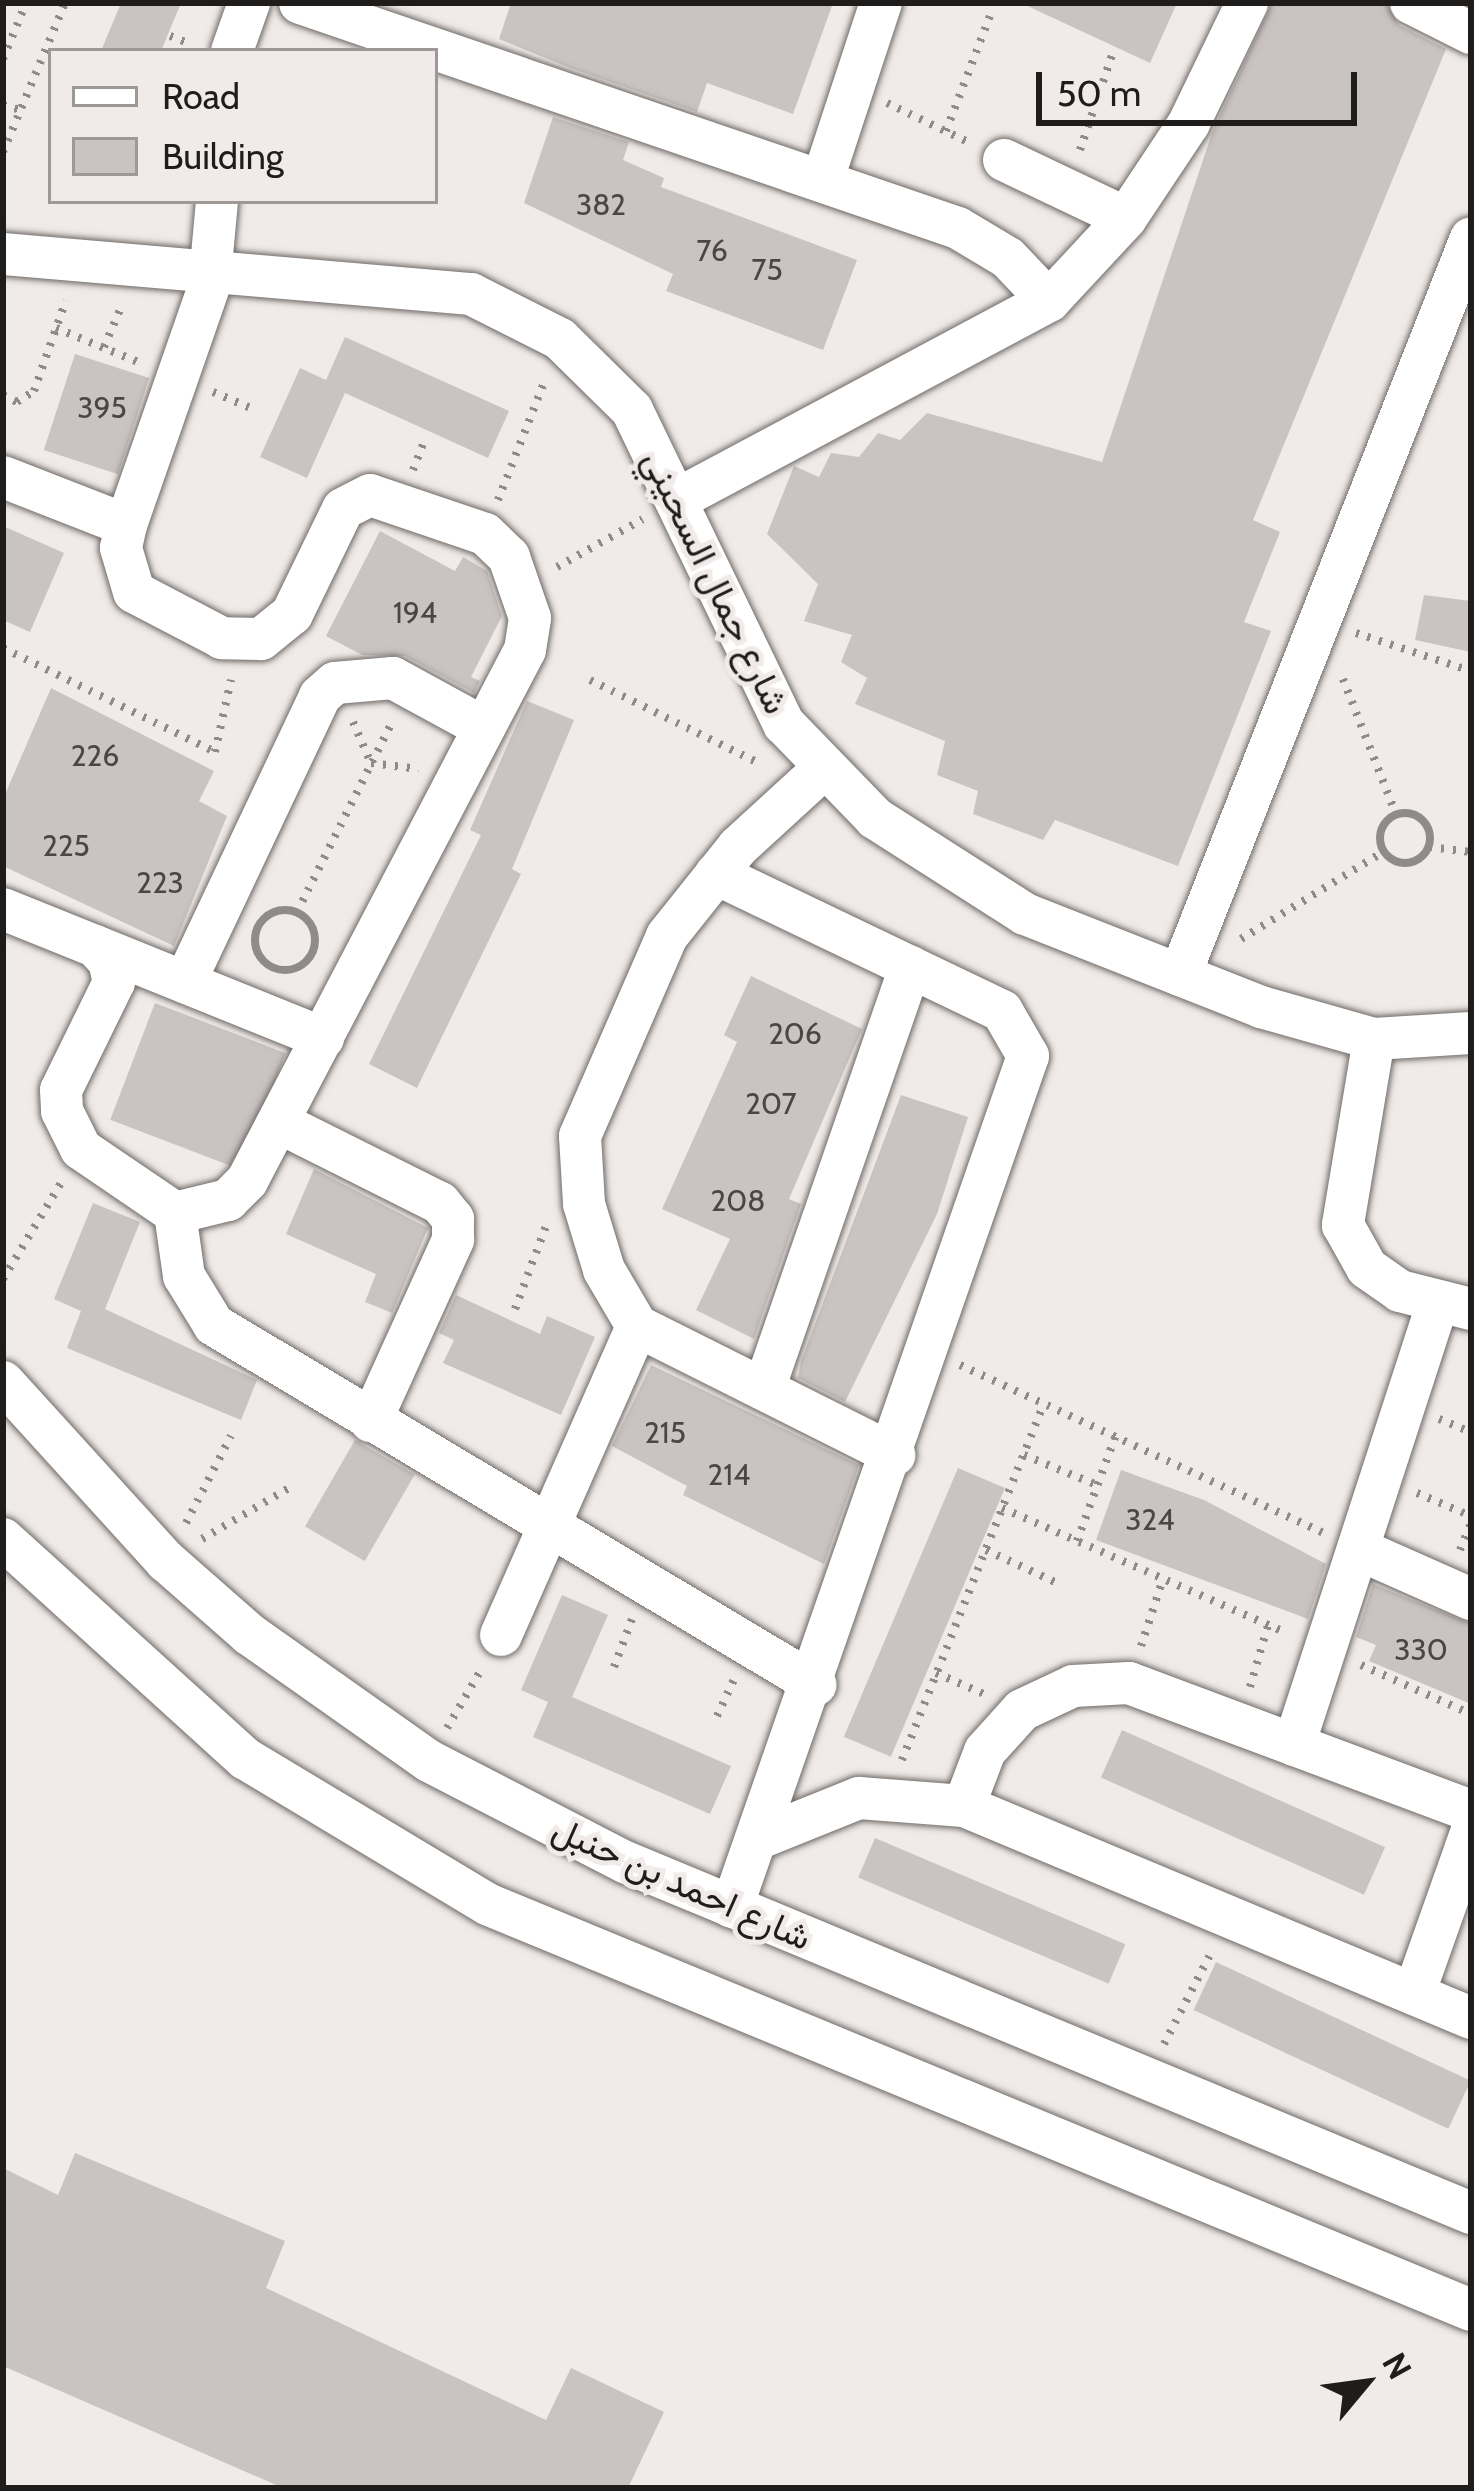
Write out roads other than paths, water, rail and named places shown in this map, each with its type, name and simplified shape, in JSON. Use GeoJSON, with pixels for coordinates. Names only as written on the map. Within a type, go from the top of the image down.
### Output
{"type":"FeatureCollection","features":[{"type":"Feature","properties":{"kind":"street"},"geometry":{"type":"LineString","coordinates":[[233,48],[249,3]]}},
{"type":"Feature","properties":{"kind":"street"},"geometry":{"type":"LineString","coordinates":[[300,3],[434,48]]}},
{"type":"Feature","properties":{"kind":"street"},"geometry":{"type":"LineString","coordinates":[[823,179],[881,3]]}},
{"type":"Feature","properties":{"kind":"street"},"geometry":{"type":"LineString","coordinates":[[676,500],[1049,301],[1126,218],[1189,123],[1247,3]]}},
{"type":"Feature","properties":{"kind":"street"},"geometry":{"type":"LineString","coordinates":[[1411,3],[1471,33]]}},
{"type":"Feature","properties":{"kind":"street"},"geometry":{"type":"LineString","coordinates":[[438,49],[958,228],[1008,258],[1049,301]]}},
{"type":"Feature","properties":{"kind":"street"},"geometry":{"type":"LineString","coordinates":[[1004,160],[1126,218]]}},
{"type":"Feature","properties":{"kind":"street"},"geometry":{"type":"LineString","coordinates":[[95,946],[114,982],[61,1090],[81,1149],[176,1213],[228,1200],[280,1123],[525,650],[524,586],[485,534],[360,497],[344,509],[278,629],[221,638],[134,592],[121,548],[214,266],[217,204]]}},
{"type":"Feature","properties":{"kind":"street"},"geometry":{"type":"LineString","coordinates":[[1180,975],[1471,238]]}},
{"type":"Feature","properties":{"kind":"street","name":"شارع جمال السحيني"},"geometry":{"type":"LineString","coordinates":[[3,254],[214,266],[471,294],[560,339],[632,410],[753,673],[813,777],[1025,914],[1180,975],[1374,1039],[1471,1033]]}},
{"type":"Feature","properties":{"kind":"street"},"geometry":{"type":"LineString","coordinates":[[3,477],[126,525]]}},
{"type":"Feature","properties":{"kind":"street"},"geometry":{"type":"LineString","coordinates":[[185,982],[320,696],[335,683],[374,673],[409,686],[483,727]]}},
{"type":"Feature","properties":{"kind":"street"},"geometry":{"type":"LineString","coordinates":[[813,777],[716,874],[667,936],[580,1136],[584,1204],[604,1270],[638,1327],[896,1455]]}},
{"type":"Feature","properties":{"kind":"street"},"geometry":{"type":"LineString","coordinates":[[716,874],[1002,1011],[1028,1056],[896,1455],[762,1838],[731,1906]]}},
{"type":"Feature","properties":{"kind":"street"},"geometry":{"type":"LineString","coordinates":[[8,916],[323,1038]]}},
{"type":"Feature","properties":{"kind":"street"},"geometry":{"type":"LineString","coordinates":[[764,1390],[910,967]]}},
{"type":"Feature","properties":{"kind":"street"},"geometry":{"type":"LineString","coordinates":[[1294,1745],[1381,1478],[1454,1307],[1367,1268],[1343,1225],[1374,1039]]}},
{"type":"Feature","properties":{"kind":"street"},"geometry":{"type":"LineString","coordinates":[[280,1123],[440,1203],[453,1219],[453,1240],[371,1420]]}},
{"type":"Feature","properties":{"kind":"street"},"geometry":{"type":"LineString","coordinates":[[176,1213],[184,1276],[214,1325],[815,1684]]}},
{"type":"Feature","properties":{"kind":"street"},"geometry":{"type":"LineString","coordinates":[[500,1635],[638,1327]]}},
{"type":"Feature","properties":{"kind":"street","name":"شارع احمد بن حنبل"},"geometry":{"type":"LineString","coordinates":[[6,1392],[166,1561],[302,1674],[429,1761],[731,1906],[1471,2213]]}},
{"type":"Feature","properties":{"kind":"street"},"geometry":{"type":"LineString","coordinates":[[3,1539],[246,1759],[488,1904],[1471,2310]]}},
{"type":"Feature","properties":{"kind":"street"},"geometry":{"type":"LineString","coordinates":[[1358,1549],[1471,1599]]}},
{"type":"Feature","properties":{"kind":"street"},"geometry":{"type":"LineString","coordinates":[[964,1806],[985,1751],[1022,1710],[1073,1686],[1129,1683],[1471,1811]]}},
{"type":"Feature","properties":{"kind":"street"},"geometry":{"type":"LineString","coordinates":[[762,1838],[808,1813],[887,1797],[964,1806],[1471,2018]]}},
{"type":"Feature","properties":{"kind":"street"},"geometry":{"type":"LineString","coordinates":[[1414,1994],[1471,1833]]}}]}
